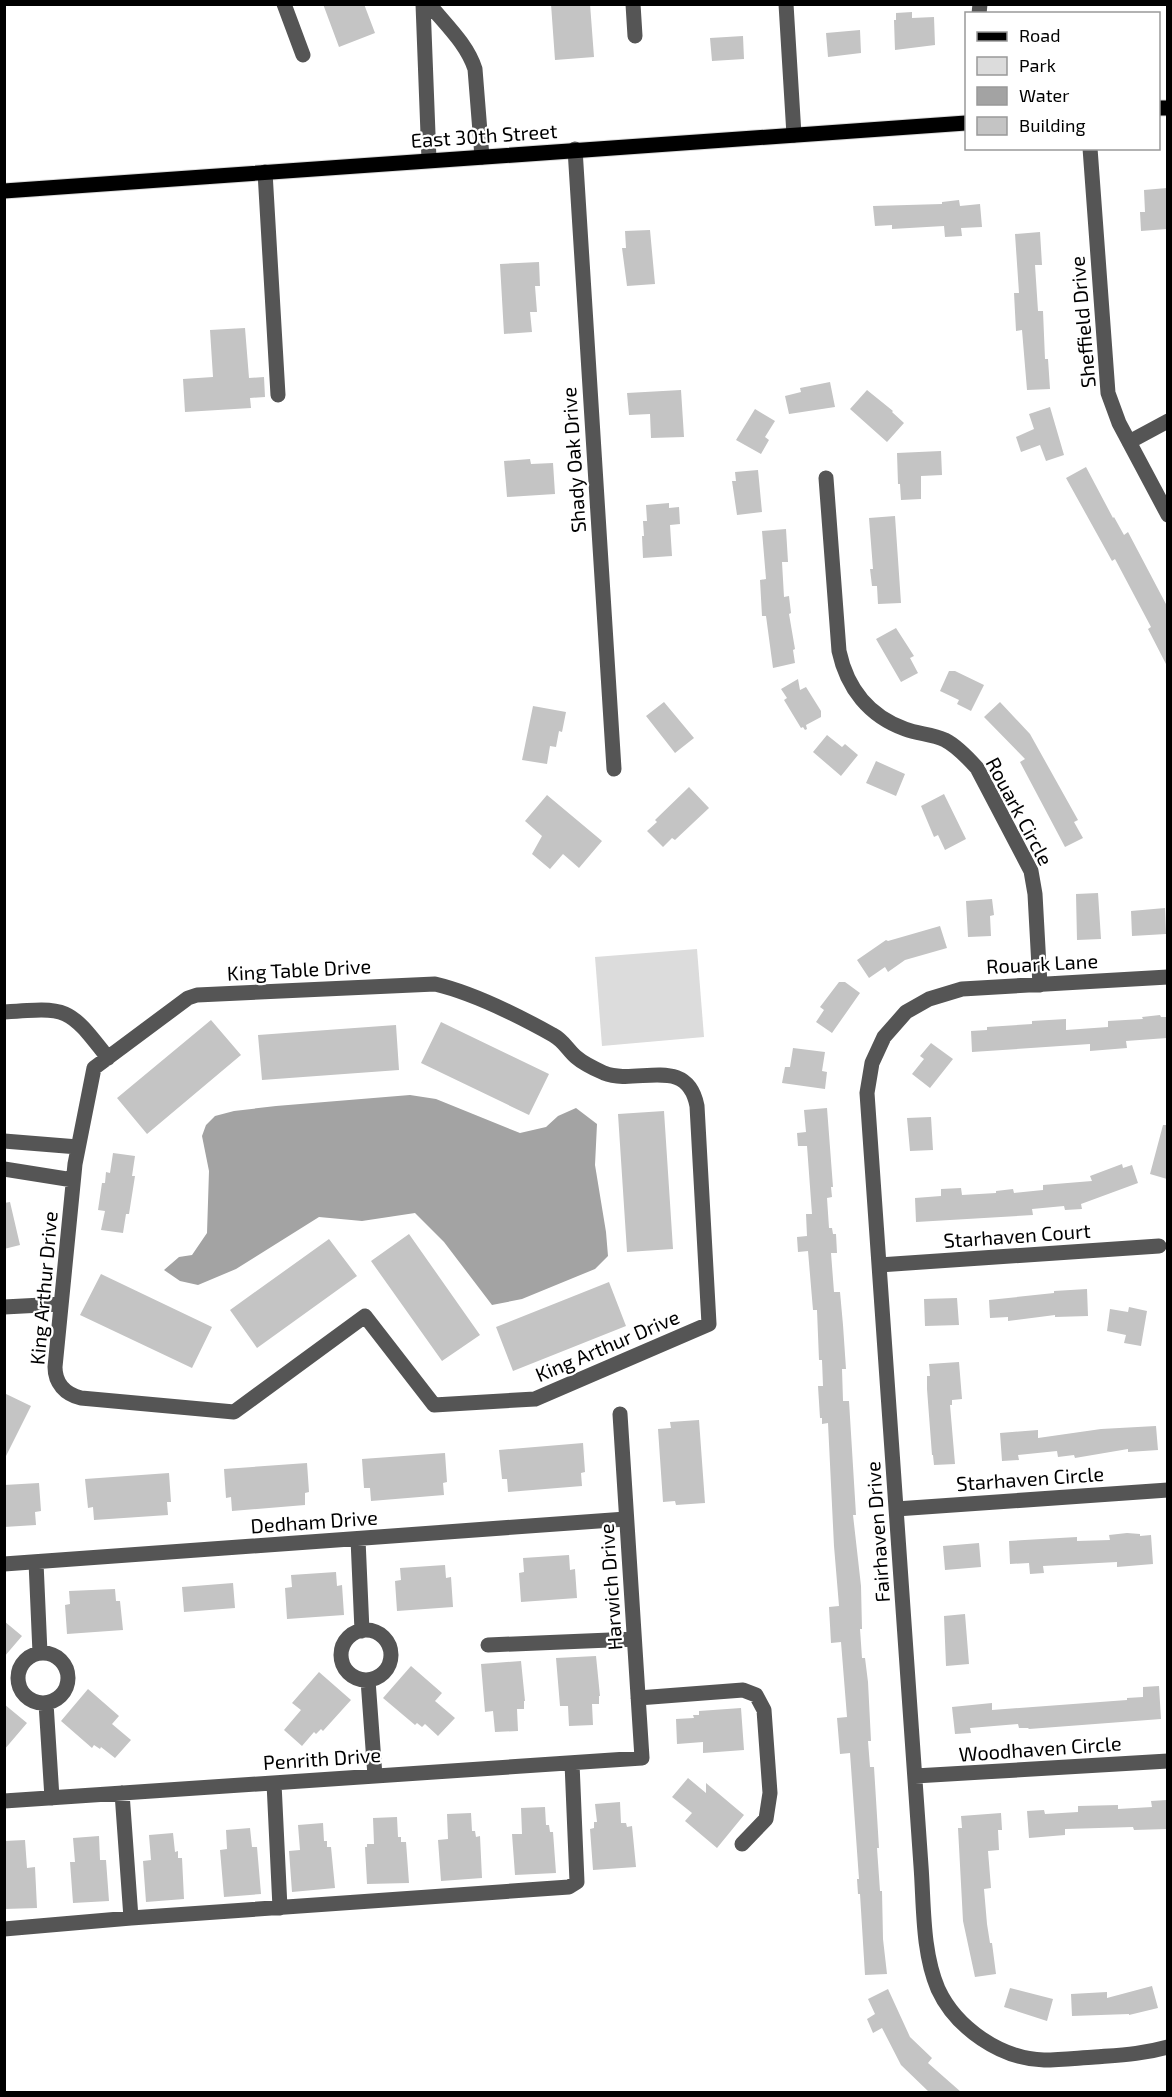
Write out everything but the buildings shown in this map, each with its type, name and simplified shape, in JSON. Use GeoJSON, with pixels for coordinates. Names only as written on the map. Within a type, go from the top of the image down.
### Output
{"type":"FeatureCollection","features":[{"type":"Feature","properties":{"kind":"main road","name":"East 30th Street"},"geometry":{"type":"LineString","coordinates":[[4,191],[965,123]]}},
{"type":"Feature","properties":{"kind":"street"},"geometry":{"type":"LineString","coordinates":[[284,4],[303,55]]}},
{"type":"Feature","properties":{"kind":"street"},"geometry":{"type":"LineString","coordinates":[[423,4],[429,160]]}},
{"type":"Feature","properties":{"kind":"street"},"geometry":{"type":"LineString","coordinates":[[429,4],[463,45],[475,69],[482,157]]}},
{"type":"Feature","properties":{"kind":"street"},"geometry":{"type":"LineString","coordinates":[[633,4],[635,36]]}},
{"type":"Feature","properties":{"kind":"street"},"geometry":{"type":"LineString","coordinates":[[786,4],[794,135]]}},
{"type":"Feature","properties":{"kind":"street","name":"Shady Oak Drive"},"geometry":{"type":"LineString","coordinates":[[575,149],[614,769]]}},
{"type":"Feature","properties":{"kind":"street","name":"Sheffield Drive"},"geometry":{"type":"LineString","coordinates":[[1090,150],[1110,404],[1167,515]]}},
{"type":"Feature","properties":{"kind":"street"},"geometry":{"type":"LineString","coordinates":[[265,172],[278,395]]}},
{"type":"Feature","properties":{"kind":"street"},"geometry":{"type":"LineString","coordinates":[[1129,442],[1167,421]]}},
{"type":"Feature","properties":{"kind":"street","name":"Rouark Circle"},"geometry":{"type":"LineString","coordinates":[[826,478],[839,651],[846,675],[859,697],[884,719],[907,730],[946,741],[966,756],[977,768],[1030,871],[1035,894],[1040,985]]}},
{"type":"Feature","properties":{"kind":"street","name":"Rouark Lane"},"geometry":{"type":"LineString","coordinates":[[921,1002],[962,989],[1167,977]]}},
{"type":"Feature","properties":{"kind":"street","name":"King Table Drive"},"geometry":{"type":"LineString","coordinates":[[75,1164],[94,1068],[188,998],[197,995],[435,984],[460,990],[553,1034],[581,1061],[603,1072]]}},
{"type":"Feature","properties":{"kind":"street","name":"Fairhaven Drive"},"geometry":{"type":"LineString","coordinates":[[921,1002],[906,1012],[888,1030],[877,1050],[868,1078],[867,1100],[928,1953],[932,1970],[942,1995],[957,2018],[977,2036],[1000,2048],[1043,2060],[1142,2054],[1167,2047]]}},
{"type":"Feature","properties":{"kind":"street"},"geometry":{"type":"LineString","coordinates":[[4,1012],[52,1009],[66,1013],[80,1023],[108,1058]]}},
{"type":"Feature","properties":{"kind":"street","name":"King Arthur Drive"},"geometry":{"type":"LineString","coordinates":[[75,1164],[56,1375],[59,1384],[77,1397],[234,1412],[365,1316],[434,1405],[535,1399],[709,1324],[695,1099],[686,1084],[672,1075],[627,1077],[603,1072]]}},
{"type":"Feature","properties":{"kind":"street"},"geometry":{"type":"LineString","coordinates":[[4,1141],[78,1147]]}},
{"type":"Feature","properties":{"kind":"street"},"geometry":{"type":"LineString","coordinates":[[4,1169],[73,1180]]}},
{"type":"Feature","properties":{"kind":"street","name":"Starhaven Court"},"geometry":{"type":"LineString","coordinates":[[879,1265],[1159,1246]]}},
{"type":"Feature","properties":{"kind":"street"},"geometry":{"type":"LineString","coordinates":[[4,1307],[61,1304]]}},
{"type":"Feature","properties":{"kind":"street","name":"Harwich Drive"},"geometry":{"type":"LineString","coordinates":[[620,1414],[642,1758]]}},
{"type":"Feature","properties":{"kind":"street","name":"Starhaven Circle"},"geometry":{"type":"LineString","coordinates":[[896,1509],[1167,1490]]}},
{"type":"Feature","properties":{"kind":"street","name":"Dedham Drive"},"geometry":{"type":"LineString","coordinates":[[4,1564],[626,1519]]}},
{"type":"Feature","properties":{"kind":"street"},"geometry":{"type":"LineString","coordinates":[[358,1539],[363,1631]]}},
{"type":"Feature","properties":{"kind":"street"},"geometry":{"type":"LineString","coordinates":[[36,1562],[40,1653]]}},
{"type":"Feature","properties":{"kind":"street"},"geometry":{"type":"LineString","coordinates":[[363,1631],[375,1632],[382,1637],[391,1651],[388,1667],[383,1673],[368,1680],[352,1676],[346,1671],[341,1656],[346,1641],[351,1635],[363,1631]]}},
{"type":"Feature","properties":{"kind":"street"},"geometry":{"type":"LineString","coordinates":[[488,1645],[634,1639]]}},
{"type":"Feature","properties":{"kind":"street"},"geometry":{"type":"LineString","coordinates":[[40,1653],[49,1654],[63,1664],[68,1680],[61,1695],[54,1701],[46,1703],[30,1700],[24,1695],[17,1681],[18,1673],[26,1659],[40,1653]]}},
{"type":"Feature","properties":{"kind":"street"},"geometry":{"type":"LineString","coordinates":[[368,1680],[375,1776]]}},
{"type":"Feature","properties":{"kind":"street"},"geometry":{"type":"LineString","coordinates":[[638,1698],[743,1690],[756,1695],[764,1710],[770,1793],[766,1818],[742,1844]]}},
{"type":"Feature","properties":{"kind":"street"},"geometry":{"type":"LineString","coordinates":[[46,1703],[52,1798]]}},
{"type":"Feature","properties":{"kind":"street","name":"Penrith Drive"},"geometry":{"type":"LineString","coordinates":[[4,1801],[642,1758]]}},
{"type":"Feature","properties":{"kind":"street","name":"Woodhaven Circle"},"geometry":{"type":"LineString","coordinates":[[915,1776],[1167,1761]]}},
{"type":"Feature","properties":{"kind":"street"},"geometry":{"type":"LineString","coordinates":[[4,1929],[569,1887],[577,1882],[572,1763]]}},
{"type":"Feature","properties":{"kind":"street"},"geometry":{"type":"LineString","coordinates":[[274,1783],[280,1908]]}},
{"type":"Feature","properties":{"kind":"street"},"geometry":{"type":"LineString","coordinates":[[122,1793],[131,1918]]}},
{"type":"Feature","properties":{"kind":"green space"},"geometry":{"type":"Polygon","coordinates":[[[697,949],[704,1037],[602,1046],[595,957],[697,949]]]}},
{"type":"Feature","properties":{"kind":"water"},"geometry":{"type":"Polygon","coordinates":[[[410,1095],[436,1099],[520,1133],[546,1127],[558,1116],[576,1108],[597,1124],[595,1165],[608,1256],[595,1269],[522,1299],[492,1305],[444,1242],[415,1213],[362,1221],[319,1217],[236,1269],[198,1285],[180,1281],[164,1270],[179,1257],[192,1255],[207,1233],[209,1171],[202,1136],[206,1125],[215,1116],[234,1111],[276,1106],[410,1095]]]}}]}
